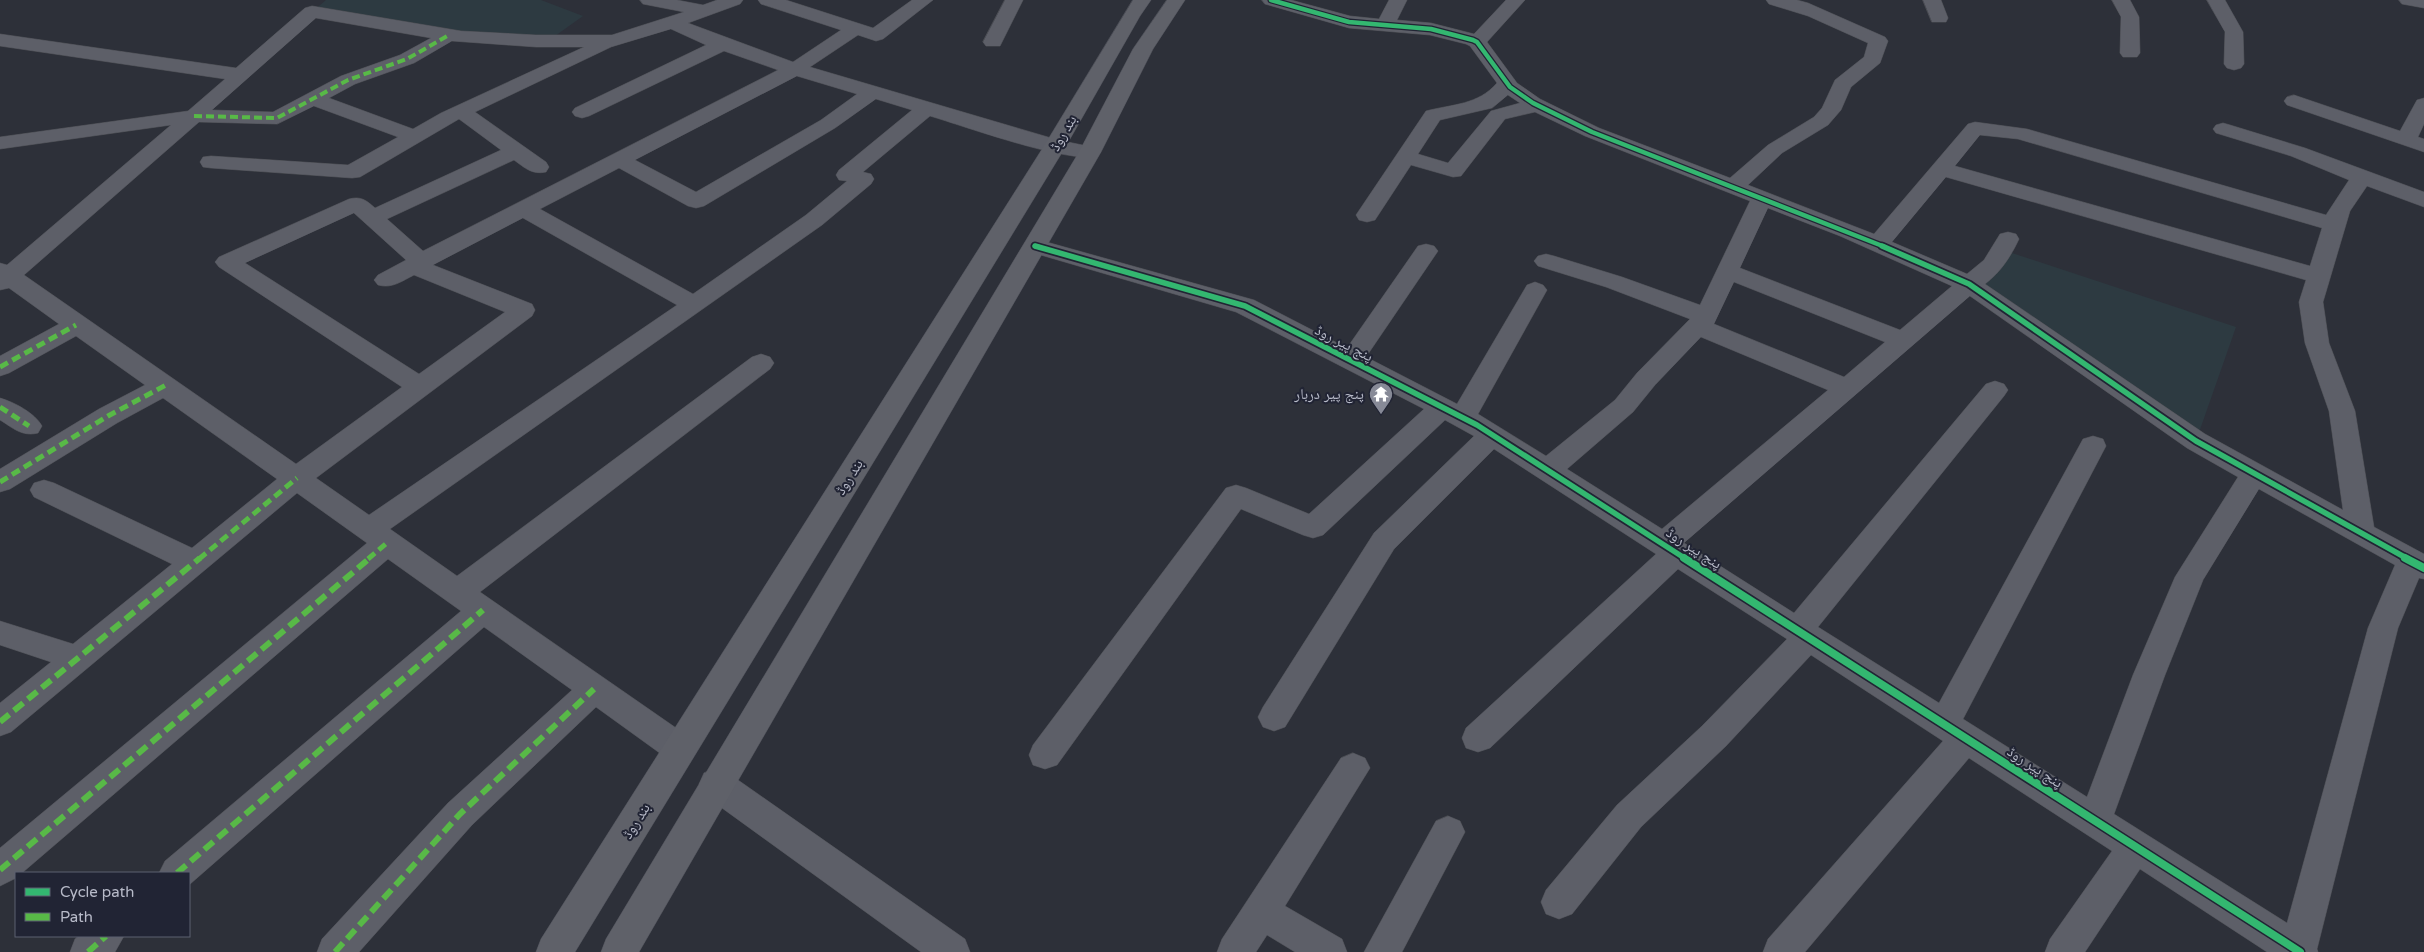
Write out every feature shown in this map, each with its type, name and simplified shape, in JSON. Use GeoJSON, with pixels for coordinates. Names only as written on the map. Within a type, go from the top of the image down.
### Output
{"type":"FeatureCollection","features":[{"type":"Feature","properties":{"kind":"main road","name":"بند روڈ"},"geometry":{"type":"LineString","coordinates":[[554,952],[1055,146],[1131,15],[1142,0]]}},
{"type":"Feature","properties":{"kind":"main road"},"geometry":{"type":"LineString","coordinates":[[618,952],[1090,152],[1143,49],[1176,0]]}},
{"type":"Feature","properties":{"kind":"street"},"geometry":{"type":"LineString","coordinates":[[649,0],[705,11]]}},
{"type":"Feature","properties":{"kind":"street"},"geometry":{"type":"LineString","coordinates":[[211,162],[352,172],[414,136],[461,112],[613,40],[672,23],[734,0]]}},
{"type":"Feature","properties":{"kind":"street"},"geometry":{"type":"LineString","coordinates":[[767,0],[876,35],[924,0]]}},
{"type":"Feature","properties":{"kind":"street"},"geometry":{"type":"LineString","coordinates":[[993,42],[1014,0]]}},
{"type":"Feature","properties":{"kind":"street"},"geometry":{"type":"LineString","coordinates":[[1270,0],[1349,22],[1431,29],[1477,42],[1507,84],[1537,105],[1592,132],[1878,244],[1969,284],[2196,441],[2418,564],[2383,628],[2299,951]]}},
{"type":"Feature","properties":{"kind":"street"},"geometry":{"type":"LineString","coordinates":[[1385,26],[1398,0]]}},
{"type":"Feature","properties":{"kind":"street"},"geometry":{"type":"LineString","coordinates":[[1477,42],[1516,0]]}},
{"type":"Feature","properties":{"kind":"street"},"geometry":{"type":"LineString","coordinates":[[1733,186],[1775,149],[1821,122],[1831,110],[1842,84],[1873,59],[1878,41],[1833,18],[1800,6],[1775,0]]}},
{"type":"Feature","properties":{"kind":"street"},"geometry":{"type":"LineString","coordinates":[[1932,0],[1939,18]]}},
{"type":"Feature","properties":{"kind":"street"},"geometry":{"type":"LineString","coordinates":[[2121,0],[2130,17],[2130,53]]}},
{"type":"Feature","properties":{"kind":"street"},"geometry":{"type":"LineString","coordinates":[[2216,0],[2234,32],[2234,64]]}},
{"type":"Feature","properties":{"kind":"street"},"geometry":{"type":"LineString","coordinates":[[2408,0],[2424,4]]}},
{"type":"Feature","properties":{"kind":"street"},"geometry":{"type":"LineString","coordinates":[[613,40],[536,41],[449,35],[319,6],[194,116],[3,276],[166,385],[680,749]]}},
{"type":"Feature","properties":{"kind":"street"},"geometry":{"type":"LineString","coordinates":[[672,23],[723,44],[795,69],[1055,146],[1090,152]]}},
{"type":"Feature","properties":{"kind":"street"},"geometry":{"type":"LineString","coordinates":[[386,280],[795,69],[856,28]]}},
{"type":"Feature","properties":{"kind":"street"},"geometry":{"type":"LineString","coordinates":[[0,143],[194,116],[277,118],[348,80],[407,59],[449,35]]}},
{"type":"Feature","properties":{"kind":"street"},"geometry":{"type":"LineString","coordinates":[[0,40],[241,75]]}},
{"type":"Feature","properties":{"kind":"street"},"geometry":{"type":"LineString","coordinates":[[582,112],[723,44]]}},
{"type":"Feature","properties":{"kind":"street"},"geometry":{"type":"LineString","coordinates":[[1367,215],[1433,114],[1485,104],[1494,98],[1507,84]]}},
{"type":"Feature","properties":{"kind":"street"},"geometry":{"type":"LineString","coordinates":[[619,160],[696,201],[828,124],[873,92]]}},
{"type":"Feature","properties":{"kind":"street"},"geometry":{"type":"LineString","coordinates":[[312,99],[414,136]]}},
{"type":"Feature","properties":{"kind":"street"},"geometry":{"type":"LineString","coordinates":[[2294,101],[2415,142],[2424,104]]}},
{"type":"Feature","properties":{"kind":"street"},"geometry":{"type":"LineString","coordinates":[[1405,157],[1453,171],[1498,115],[1537,105]]}},
{"type":"Feature","properties":{"kind":"street"},"geometry":{"type":"LineString","coordinates":[[0,870],[378,536],[694,304],[814,220],[863,179],[847,175],[927,108]]}},
{"type":"Feature","properties":{"kind":"street"},"geometry":{"type":"LineString","coordinates":[[461,112],[538,167]]}},
{"type":"Feature","properties":{"kind":"street"},"geometry":{"type":"LineString","coordinates":[[1878,244],[1975,128],[2020,133],[2335,225]]}},
{"type":"Feature","properties":{"kind":"street"},"geometry":{"type":"LineString","coordinates":[[2223,129],[2298,152],[2424,200]]}},
{"type":"Feature","properties":{"kind":"street"},"geometry":{"type":"LineString","coordinates":[[372,218],[516,152]]}},
{"type":"Feature","properties":{"kind":"street"},"geometry":{"type":"LineString","coordinates":[[1942,169],[2320,276]]}},
{"type":"Feature","properties":{"kind":"street"},"geometry":{"type":"LineString","coordinates":[[2361,533],[2342,411],[2317,343],[2311,302],[2339,211],[2362,177]]}},
{"type":"Feature","properties":{"kind":"street"},"geometry":{"type":"LineString","coordinates":[[1548,470],[1624,406],[1646,378],[1702,321],[1762,198]]}},
{"type":"Feature","properties":{"kind":"street"},"geometry":{"type":"LineString","coordinates":[[0,722],[298,478],[420,387],[523,310],[417,264],[357,204],[226,262],[420,387]]}},
{"type":"Feature","properties":{"kind":"street"},"geometry":{"type":"LineString","coordinates":[[523,209],[694,304]]}},
{"type":"Feature","properties":{"kind":"street"},"geometry":{"type":"LineString","coordinates":[[1478,738],[1670,548],[1847,388],[1969,284],[1987,272],[1999,257],[2008,239]]}},
{"type":"Feature","properties":{"kind":"street","name":"پنج پیر روڈ"},"geometry":{"type":"LineString","coordinates":[[1035,246],[1245,306],[1492,434],[2299,951]]}},
{"type":"Feature","properties":{"kind":"street"},"geometry":{"type":"LineString","coordinates":[[1351,360],[1426,251]]}},
{"type":"Feature","properties":{"kind":"street"},"geometry":{"type":"LineString","coordinates":[[1546,261],[1614,282],[1847,388]]}},
{"type":"Feature","properties":{"kind":"street"},"geometry":{"type":"LineString","coordinates":[[1727,271],[1903,340]]}},
{"type":"Feature","properties":{"kind":"street"},"geometry":{"type":"LineString","coordinates":[[1045,755],[1236,495],[1313,527],[1452,412],[1535,290]]}},
{"type":"Feature","properties":{"kind":"street"},"geometry":{"type":"LineString","coordinates":[[0,367],[76,325]]}},
{"type":"Feature","properties":{"kind":"street"},"geometry":{"type":"LineString","coordinates":[[178,872],[471,601],[762,364]]}},
{"type":"Feature","properties":{"kind":"street"},"geometry":{"type":"LineString","coordinates":[[0,482],[108,416],[166,385]]}},
{"type":"Feature","properties":{"kind":"street"},"geometry":{"type":"LineString","coordinates":[[1559,902],[1629,816],[1714,736],[1804,634],[1996,390]]}},
{"type":"Feature","properties":{"kind":"street"},"geometry":{"type":"LineString","coordinates":[[0,407],[28,426]]}},
{"type":"Feature","properties":{"kind":"street"},"geometry":{"type":"LineString","coordinates":[[1274,717],[1384,541],[1492,434]]}},
{"type":"Feature","properties":{"kind":"street"},"geometry":{"type":"LineString","coordinates":[[1781,952],[1955,731],[2093,446]]}},
{"type":"Feature","properties":{"kind":"street"},"geometry":{"type":"LineString","coordinates":[[2095,820],[2149,675],[2190,576],[2254,473]]}},
{"type":"Feature","properties":{"kind":"street"},"geometry":{"type":"LineString","coordinates":[[44,490],[195,562]]}},
{"type":"Feature","properties":{"kind":"street"},"geometry":{"type":"LineString","coordinates":[[0,633],[78,658]]}},
{"type":"Feature","properties":{"kind":"street"},"geometry":{"type":"LineString","coordinates":[[335,952],[460,814],[594,689]]}},
{"type":"Feature","properties":{"kind":"street"},"geometry":{"type":"LineString","coordinates":[[1235,952],[1353,768]]}},
{"type":"Feature","properties":{"kind":"street"},"geometry":{"type":"LineString","coordinates":[[716,784],[952,952]]}},
{"type":"Feature","properties":{"kind":"street"},"geometry":{"type":"LineString","coordinates":[[1382,952],[1448,832]]}},
{"type":"Feature","properties":{"kind":"street"},"geometry":{"type":"LineString","coordinates":[[2063,952],[2135,847]]}},
{"type":"Feature","properties":{"kind":"street"},"geometry":{"type":"LineString","coordinates":[[1261,912],[1329,952]]}},
{"type":"Feature","properties":{"kind":"street"},"geometry":{"type":"LineString","coordinates":[[88,952],[105,937]]}},
{"type":"Feature","properties":{"kind":"shaded area"},"geometry":{"type":"Polygon","coordinates":[[[326,0],[541,0],[583,16],[548,41],[536,41],[312,12],[326,0]]]}},
{"type":"Feature","properties":{"kind":"shaded area"},"geometry":{"type":"Polygon","coordinates":[[[2003,250],[2236,327],[2196,441],[1969,284],[2003,250]]]}},
{"type":"Feature","properties":{"kind":"marked path"},"geometry":{"type":"LineString","coordinates":[[194,116],[277,118],[348,80],[407,59],[449,35]]}},
{"type":"Feature","properties":{"kind":"marked path"},"geometry":{"type":"LineString","coordinates":[[0,367],[76,325]]}},
{"type":"Feature","properties":{"kind":"marked path"},"geometry":{"type":"LineString","coordinates":[[0,482],[108,416],[166,385]]}},
{"type":"Feature","properties":{"kind":"marked path"},"geometry":{"type":"LineString","coordinates":[[0,407],[29,426]]}},
{"type":"Feature","properties":{"kind":"marked path"},"geometry":{"type":"LineString","coordinates":[[0,722],[297,478]]}},
{"type":"Feature","properties":{"kind":"marked path"},"geometry":{"type":"LineString","coordinates":[[0,870],[388,542]]}},
{"type":"Feature","properties":{"kind":"marked path"},"geometry":{"type":"LineString","coordinates":[[178,872],[483,610]]}},
{"type":"Feature","properties":{"kind":"marked path"},"geometry":{"type":"LineString","coordinates":[[335,952],[460,814],[594,689]]}},
{"type":"Feature","properties":{"kind":"marked path"},"geometry":{"type":"LineString","coordinates":[[88,952],[105,937]]}},
{"type":"Feature","properties":{"kind":"cycle path"},"geometry":{"type":"LineString","coordinates":[[1271,0],[1349,22],[1431,29],[1473,40],[1477,42],[1510,87],[1533,103],[1592,132],[1848,231],[1969,284],[2196,441],[2424,568]]}},
{"type":"Feature","properties":{"kind":"cycle path"},"geometry":{"type":"LineString","coordinates":[[1035,246],[1245,306],[1477,425],[2300,952]]}},
{"type":"Feature","properties":{"kind":"place","name":"پنج پیر دربار"},"geometry":{"type":"Point","coordinates":[1381,415]}}]}
